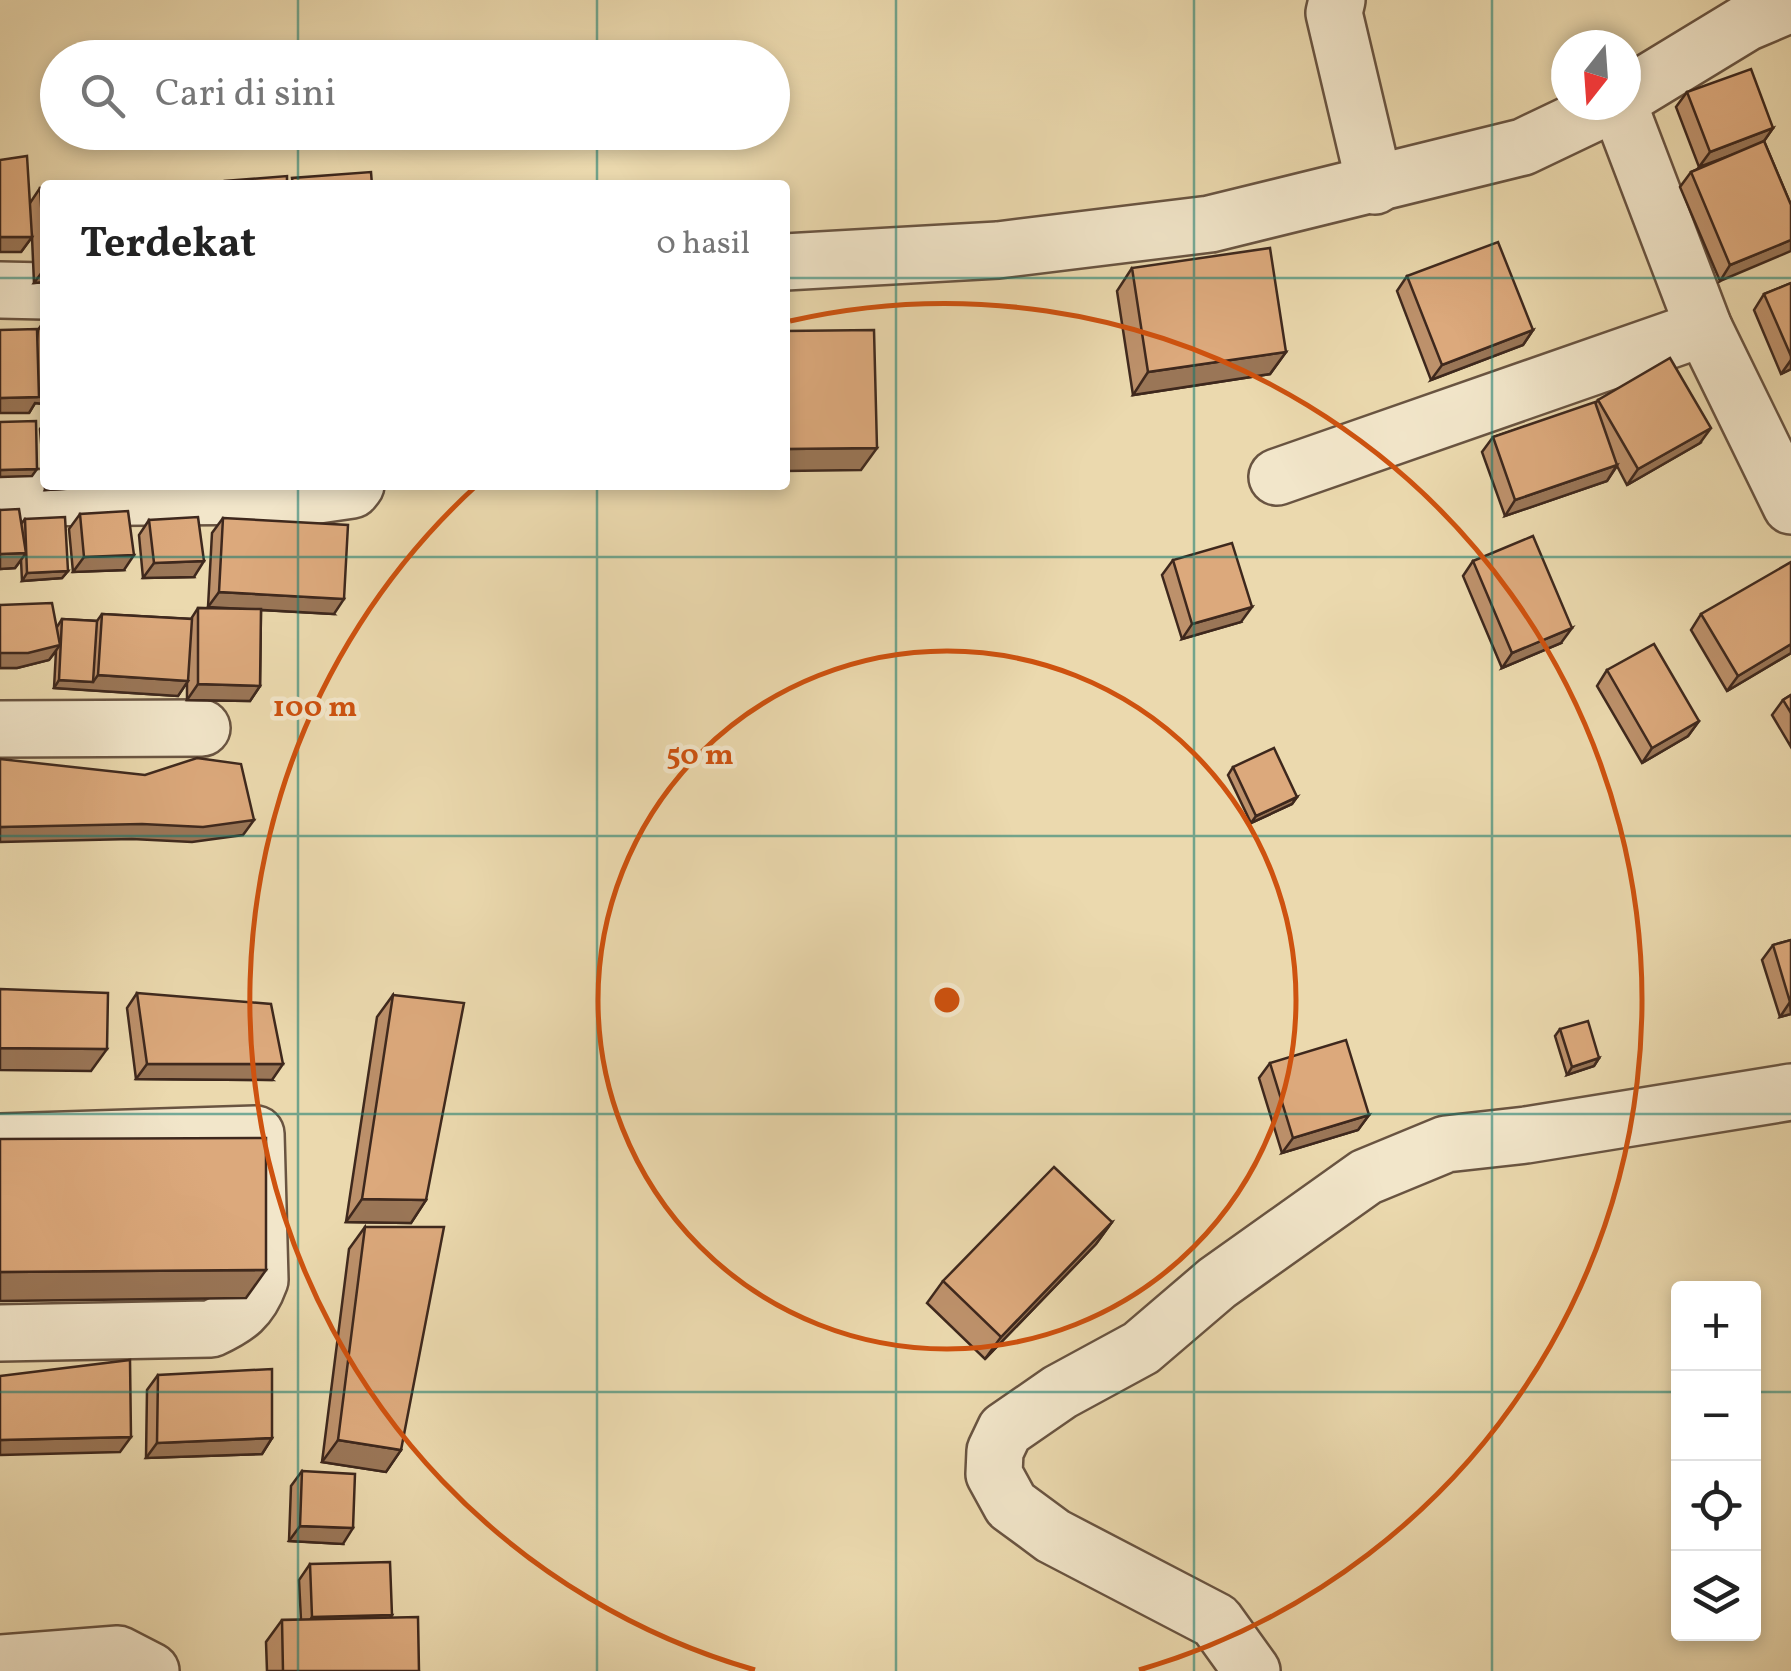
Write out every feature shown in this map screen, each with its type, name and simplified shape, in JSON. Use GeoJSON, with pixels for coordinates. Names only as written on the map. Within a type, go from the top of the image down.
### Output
{"type":"FeatureCollection","features":[{"type":"Feature","properties":{"kind":"street"},"geometry":{"type":"LineString","coordinates":[[1337,0],[1334,12],[1376,186]]}},
{"type":"Feature","properties":{"kind":"street"},"geometry":{"type":"LineString","coordinates":[[1641,87],[1746,22],[1791,4]]}},
{"type":"Feature","properties":{"kind":"street"},"geometry":{"type":"LineString","coordinates":[[790,262],[998,250],[1210,224],[1523,147],[1579,120]]}},
{"type":"Feature","properties":{"kind":"street"},"geometry":{"type":"LineString","coordinates":[[1624,120],[1704,328],[1791,506]]}},
{"type":"Feature","properties":{"kind":"street"},"geometry":{"type":"LineString","coordinates":[[0,290],[40,291]]}},
{"type":"Feature","properties":{"kind":"street"},"geometry":{"type":"LineString","coordinates":[[1277,477],[1704,328]]}},
{"type":"Feature","properties":{"kind":"street"},"geometry":{"type":"LineString","coordinates":[[0,498],[311,496],[352,490]]}},
{"type":"Feature","properties":{"kind":"street"},"geometry":{"type":"LineString","coordinates":[[0,728],[202,728]]}},
{"type":"Feature","properties":{"kind":"street"},"geometry":{"type":"LineString","coordinates":[[1252,1671],[1216,1621],[1053,1536],[1011,1505],[994,1474],[995,1450],[1005,1430],[1060,1392],[1141,1348],[1217,1283],[1366,1177],[1446,1144],[1526,1136],[1791,1092]]}},
{"type":"Feature","properties":{"kind":"street"},"geometry":{"type":"LineString","coordinates":[[0,1142],[256,1134],[260,1280],[252,1303],[234,1319],[211,1329],[0,1333]]}},
{"type":"Feature","properties":{"kind":"street"},"geometry":{"type":"LineString","coordinates":[[0,1663],[118,1654],[151,1671]]}},
{"type":"Feature","properties":{"kind":"building"},"geometry":{"type":"Polygon","coordinates":[[[1751,69],[1773,128],[1710,152],[1687,92],[1751,69]]]}},
{"type":"Feature","properties":{"kind":"building"},"geometry":{"type":"Polygon","coordinates":[[[1764,141],[1791,205],[1791,240],[1730,265],[1691,172],[1764,141]]]}},
{"type":"Feature","properties":{"kind":"building"},"geometry":{"type":"Polygon","coordinates":[[[27,156],[32,237],[0,237],[0,160],[27,156]]]}},
{"type":"Feature","properties":{"kind":"building"},"geometry":{"type":"Polygon","coordinates":[[[371,172],[372,180],[292,180],[371,172]]]}},
{"type":"Feature","properties":{"kind":"building"},"geometry":{"type":"Polygon","coordinates":[[[287,176],[287,180],[237,180],[287,176]]]}},
{"type":"Feature","properties":{"kind":"building"},"geometry":{"type":"Polygon","coordinates":[[[1498,242],[1533,330],[1442,365],[1407,276],[1498,242]]]}},
{"type":"Feature","properties":{"kind":"building"},"geometry":{"type":"Polygon","coordinates":[[[1270,248],[1286,352],[1148,372],[1132,268],[1270,248]]]}},
{"type":"Feature","properties":{"kind":"building"},"geometry":{"type":"Polygon","coordinates":[[[1791,283],[1791,356],[1764,294],[1791,283]]]}},
{"type":"Feature","properties":{"kind":"building"},"geometry":{"type":"Polygon","coordinates":[[[37,329],[39,397],[0,398],[0,330],[37,329]]]}},
{"type":"Feature","properties":{"kind":"building"},"geometry":{"type":"Polygon","coordinates":[[[874,330],[877,448],[790,449],[790,331],[874,330]]]}},
{"type":"Feature","properties":{"kind":"building"},"geometry":{"type":"Polygon","coordinates":[[[1670,358],[1711,428],[1638,469],[1598,400],[1670,358]]]}},
{"type":"Feature","properties":{"kind":"building"},"geometry":{"type":"Polygon","coordinates":[[[1595,402],[1617,465],[1515,500],[1493,437],[1595,402]]]}},
{"type":"Feature","properties":{"kind":"building"},"geometry":{"type":"Polygon","coordinates":[[[36,421],[37,469],[0,470],[0,422],[36,421]]]}},
{"type":"Feature","properties":{"kind":"building"},"geometry":{"type":"Polygon","coordinates":[[[19,509],[26,553],[0,554],[0,510],[19,509]]]}},
{"type":"Feature","properties":{"kind":"building"},"geometry":{"type":"Polygon","coordinates":[[[128,511],[134,555],[84,557],[80,514],[128,511]]]}},
{"type":"Feature","properties":{"kind":"building"},"geometry":{"type":"Polygon","coordinates":[[[65,517],[68,571],[27,573],[25,519],[65,517]]]}},
{"type":"Feature","properties":{"kind":"building"},"geometry":{"type":"Polygon","coordinates":[[[198,517],[204,561],[154,563],[149,520],[198,517]]]}},
{"type":"Feature","properties":{"kind":"building"},"geometry":{"type":"Polygon","coordinates":[[[223,518],[348,525],[344,599],[219,592],[223,518]]]}},
{"type":"Feature","properties":{"kind":"building"},"geometry":{"type":"Polygon","coordinates":[[[1533,536],[1572,628],[1512,653],[1473,561],[1533,536]]]}},
{"type":"Feature","properties":{"kind":"building"},"geometry":{"type":"Polygon","coordinates":[[[1232,543],[1252,607],[1192,624],[1173,560],[1232,543]]]}},
{"type":"Feature","properties":{"kind":"building"},"geometry":{"type":"Polygon","coordinates":[[[1791,562],[1791,644],[1738,676],[1701,614],[1791,562]]]}},
{"type":"Feature","properties":{"kind":"building"},"geometry":{"type":"Polygon","coordinates":[[[52,603],[60,645],[28,653],[0,653],[0,605],[52,603]]]}},
{"type":"Feature","properties":{"kind":"building"},"geometry":{"type":"Polygon","coordinates":[[[198,608],[261,609],[260,686],[198,684],[198,608]]]}},
{"type":"Feature","properties":{"kind":"building"},"geometry":{"type":"Polygon","coordinates":[[[102,614],[192,619],[188,681],[98,675],[102,614]]]}},
{"type":"Feature","properties":{"kind":"building"},"geometry":{"type":"Polygon","coordinates":[[[62,619],[97,621],[93,682],[59,680],[62,619]]]}},
{"type":"Feature","properties":{"kind":"building"},"geometry":{"type":"Polygon","coordinates":[[[1654,644],[1699,721],[1652,748],[1607,670],[1654,644]]]}},
{"type":"Feature","properties":{"kind":"building"},"geometry":{"type":"Polygon","coordinates":[[[1791,695],[1791,713],[1783,700],[1791,695]]]}},
{"type":"Feature","properties":{"kind":"building"},"geometry":{"type":"Polygon","coordinates":[[[1274,748],[1297,797],[1256,816],[1233,767],[1274,748]]]}},
{"type":"Feature","properties":{"kind":"building"},"geometry":{"type":"Polygon","coordinates":[[[197,758],[241,764],[254,820],[203,827],[0,827],[0,759],[145,775],[197,758]]]}},
{"type":"Feature","properties":{"kind":"building"},"geometry":{"type":"Polygon","coordinates":[[[1791,940],[1791,1002],[1790,1002],[1773,945],[1791,940]]]}},
{"type":"Feature","properties":{"kind":"building"},"geometry":{"type":"Polygon","coordinates":[[[0,989],[108,993],[107,1049],[0,1048],[0,989]]]}},
{"type":"Feature","properties":{"kind":"building"},"geometry":{"type":"Polygon","coordinates":[[[137,993],[271,1004],[283,1064],[147,1064],[137,993]]]}},
{"type":"Feature","properties":{"kind":"building"},"geometry":{"type":"Polygon","coordinates":[[[393,995],[464,1003],[426,1200],[362,1199],[393,995]]]}},
{"type":"Feature","properties":{"kind":"building"},"geometry":{"type":"Polygon","coordinates":[[[1588,1021],[1599,1058],[1572,1067],[1560,1029],[1588,1021]]]}},
{"type":"Feature","properties":{"kind":"building"},"geometry":{"type":"Polygon","coordinates":[[[1346,1040],[1369,1115],[1293,1138],[1270,1063],[1346,1040]]]}},
{"type":"Feature","properties":{"kind":"building"},"geometry":{"type":"Polygon","coordinates":[[[266,1138],[266,1270],[0,1272],[0,1139],[266,1138]]]}},
{"type":"Feature","properties":{"kind":"building"},"geometry":{"type":"Polygon","coordinates":[[[1054,1167],[1112,1222],[1001,1337],[943,1281],[1054,1167]]]}},
{"type":"Feature","properties":{"kind":"building"},"geometry":{"type":"Polygon","coordinates":[[[365,1227],[444,1227],[401,1450],[338,1440],[365,1227]]]}},
{"type":"Feature","properties":{"kind":"building"},"geometry":{"type":"Polygon","coordinates":[[[130,1360],[131,1437],[0,1440],[0,1376],[130,1360]]]}},
{"type":"Feature","properties":{"kind":"building"},"geometry":{"type":"Polygon","coordinates":[[[272,1369],[272,1438],[157,1443],[158,1375],[272,1369]]]}},
{"type":"Feature","properties":{"kind":"building"},"geometry":{"type":"Polygon","coordinates":[[[302,1471],[355,1474],[353,1528],[300,1526],[302,1471]]]}},
{"type":"Feature","properties":{"kind":"building"},"geometry":{"type":"Polygon","coordinates":[[[390,1562],[392,1615],[312,1617],[310,1564],[390,1562]]]}},
{"type":"Feature","properties":{"kind":"building"},"geometry":{"type":"Polygon","coordinates":[[[418,1617],[419,1671],[283,1671],[282,1620],[418,1617]]]}}]}
